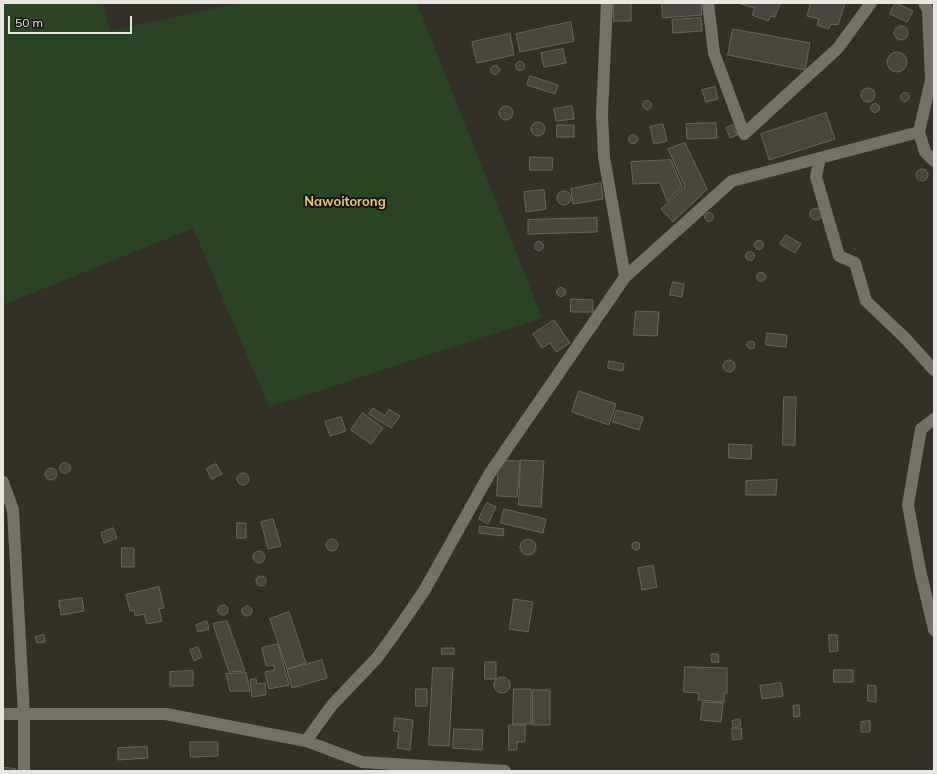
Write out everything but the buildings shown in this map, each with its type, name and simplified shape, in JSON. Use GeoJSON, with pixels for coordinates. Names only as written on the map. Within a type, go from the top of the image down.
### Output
{"type":"FeatureCollection","features":[{"type":"Feature","properties":{"kind":"street"},"geometry":{"type":"LineString","coordinates":[[607,3],[602,114],[604,157],[625,277]]}},
{"type":"Feature","properties":{"kind":"street"},"geometry":{"type":"LineString","coordinates":[[708,3],[714,53],[744,134],[838,48],[871,3]]}},
{"type":"Feature","properties":{"kind":"street"},"geometry":{"type":"LineString","coordinates":[[924,3],[928,10],[932,80],[919,132],[925,152],[934,161]]}},
{"type":"Feature","properties":{"kind":"street"},"geometry":{"type":"LineString","coordinates":[[306,741],[332,705],[377,658],[400,626],[424,591],[490,473],[625,277],[732,181],[919,132]]}},
{"type":"Feature","properties":{"kind":"street"},"geometry":{"type":"LineString","coordinates":[[820,158],[816,177],[839,256],[854,263],[866,301],[905,338],[934,370]]}},
{"type":"Feature","properties":{"kind":"street"},"geometry":{"type":"LineString","coordinates":[[934,419],[921,429],[908,505],[920,570],[934,630]]}},
{"type":"Feature","properties":{"kind":"street"},"geometry":{"type":"LineString","coordinates":[[3,482],[13,510],[24,715],[24,771]]}},
{"type":"Feature","properties":{"kind":"street"},"geometry":{"type":"LineString","coordinates":[[3,714],[166,714],[306,741],[360,766],[505,771]]}},
{"type":"Feature","properties":{"kind":"green space"},"geometry":{"type":"Polygon","coordinates":[[[3,3],[103,3],[110,31],[239,3],[417,3],[542,318],[269,407],[193,228],[3,305],[3,3]]]}},
{"type":"Feature","properties":{"kind":"district","name":"Nawoitorong"},"geometry":{"type":"Point","coordinates":[345,202]}}]}
